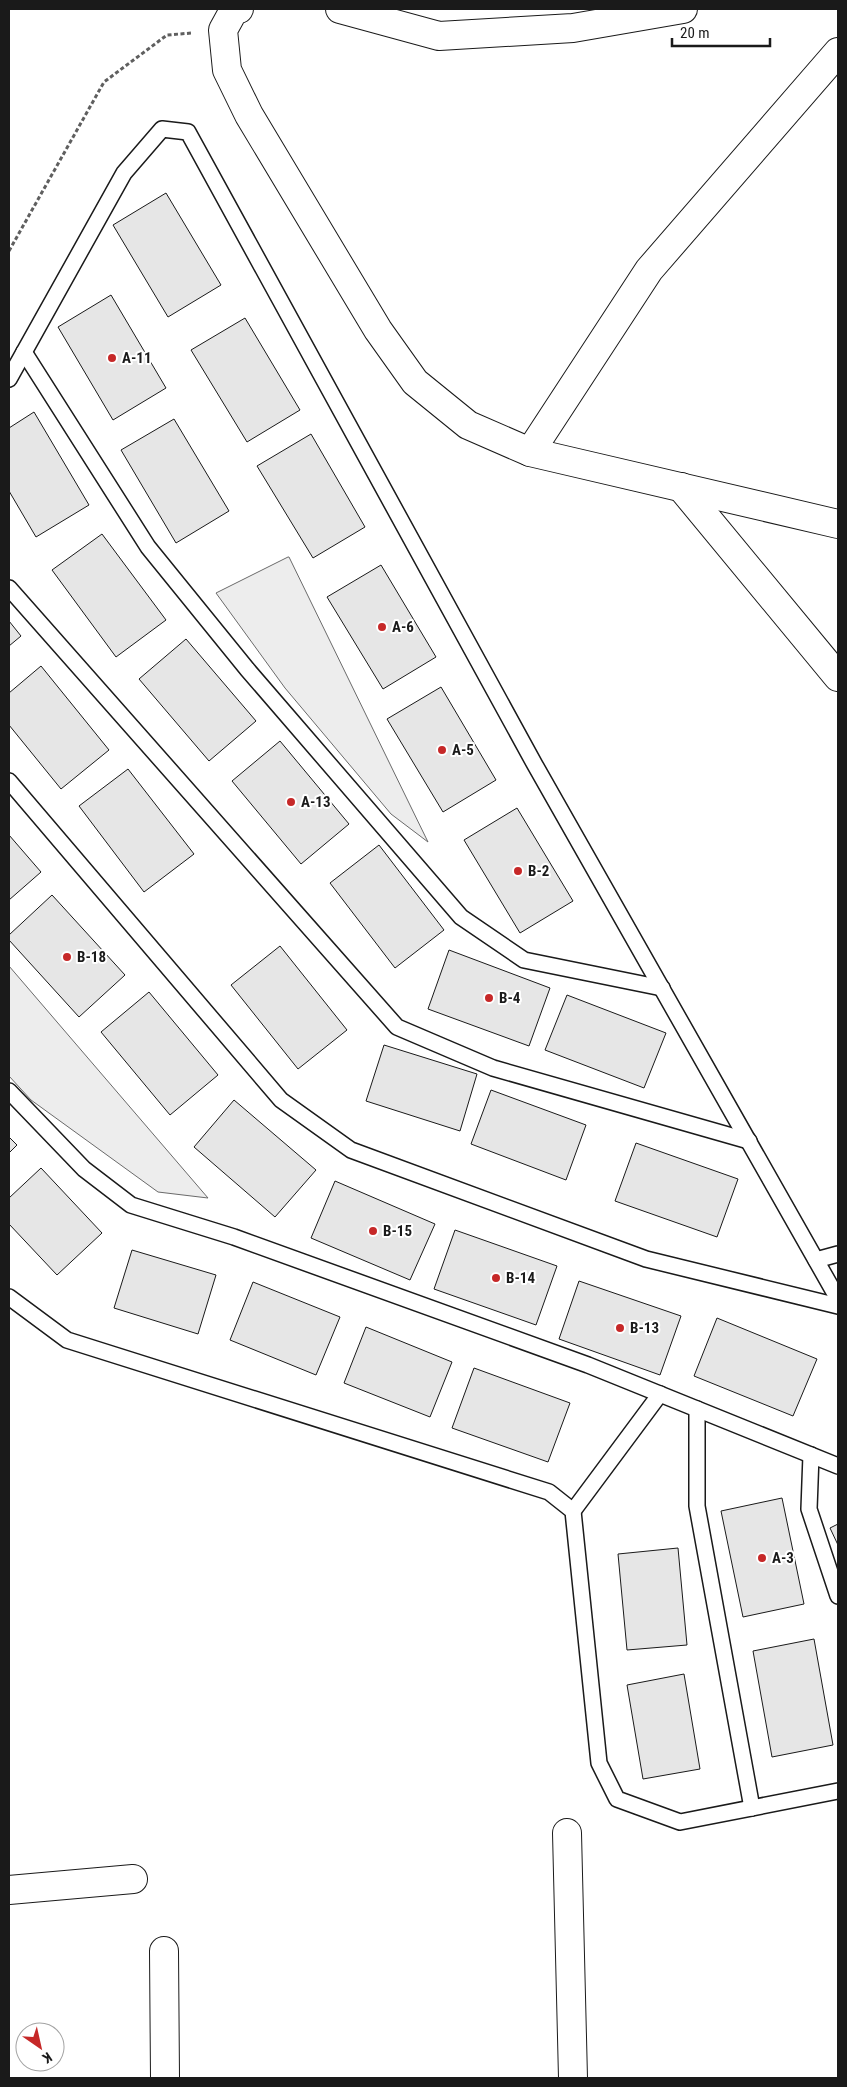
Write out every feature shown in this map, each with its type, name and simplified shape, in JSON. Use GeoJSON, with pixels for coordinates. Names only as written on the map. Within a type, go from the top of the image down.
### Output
{"type":"FeatureCollection","features":[{"type":"Feature","properties":{"kind":"street"},"geometry":{"type":"LineString","coordinates":[[340,9],[439,36],[573,28],[684,9]]}},
{"type":"Feature","properties":{"kind":"street"},"geometry":{"type":"LineString","coordinates":[[232,15],[227,70],[249,115],[378,330],[415,382],[468,425],[530,452],[838,524]]}},
{"type":"Feature","properties":{"kind":"street"},"geometry":{"type":"LineString","coordinates":[[530,452],[648,270],[838,52]]}},
{"type":"Feature","properties":{"kind":"street"},"geometry":{"type":"LineString","coordinates":[[681,487],[838,677]]}},
{"type":"Feature","properties":{"kind":"street"},"geometry":{"type":"LineString","coordinates":[[567,1833],[573,2078]]}},
{"type":"Feature","properties":{"kind":"street"},"geometry":{"type":"LineString","coordinates":[[9,1890],[133,1879]]}},
{"type":"Feature","properties":{"kind":"street"},"geometry":{"type":"LineString","coordinates":[[164,1952],[165,2078]]}},
{"type":"Feature","properties":{"kind":"lane"},"geometry":{"type":"LineString","coordinates":[[9,378],[124,173],[162,129],[188,132],[535,765],[838,1299]]}},
{"type":"Feature","properties":{"kind":"lane"},"geometry":{"type":"LineString","coordinates":[[24,352],[148,547],[247,669],[461,917],[524,960],[662,988]]}},
{"type":"Feature","properties":{"kind":"lane"},"geometry":{"type":"LineString","coordinates":[[9,588],[397,1027],[493,1068],[748,1141]]}},
{"type":"Feature","properties":{"kind":"lane"},"geometry":{"type":"LineString","coordinates":[[9,780],[281,1100],[350,1150],[646,1259],[838,1306]]}},
{"type":"Feature","properties":{"kind":"lane"},"geometry":{"type":"LineString","coordinates":[[9,1091],[84,1169],[131,1205],[234,1237],[588,1365],[838,1466]]}},
{"type":"Feature","properties":{"kind":"lane"},"geometry":{"type":"LineString","coordinates":[[816,1260],[838,1254]]}},
{"type":"Feature","properties":{"kind":"lane"},"geometry":{"type":"LineString","coordinates":[[9,1297],[67,1340],[549,1492],[573,1511]]}},
{"type":"Feature","properties":{"kind":"lane"},"geometry":{"type":"LineString","coordinates":[[660,1394],[573,1511],[599,1763],[617,1799],[680,1822],[838,1791]]}},
{"type":"Feature","properties":{"kind":"lane"},"geometry":{"type":"LineString","coordinates":[[697,1409],[698,1506],[752,1808]]}},
{"type":"Feature","properties":{"kind":"lane"},"geometry":{"type":"LineString","coordinates":[[811,1455],[809,1509],[838,1596]]}},
{"type":"Feature","properties":{"kind":"path"},"geometry":{"type":"LineString","coordinates":[[9,251],[104,82],[167,35],[232,15]]}},
{"type":"Feature","properties":{"kind":"shaded area"},"geometry":{"type":"Polygon","coordinates":[[[288,557],[428,842],[391,814],[285,688],[216,593],[288,557]]]}},
{"type":"Feature","properties":{"kind":"shaded area"},"geometry":{"type":"Polygon","coordinates":[[[9,966],[208,1198],[158,1192],[31,1100],[9,1076],[9,966]]]}},
{"type":"Feature","properties":{"kind":"building"},"geometry":{"type":"Polygon","coordinates":[[[166,193],[221,285],[168,317],[113,225],[166,193]]]}},
{"type":"Feature","properties":{"kind":"building","name":"A-11"},"geometry":{"type":"Polygon","coordinates":[[[111,295],[166,388],[113,420],[58,327],[111,295]]]}},
{"type":"Feature","properties":{"kind":"building"},"geometry":{"type":"Polygon","coordinates":[[[245,318],[300,410],[247,442],[191,350],[245,318]]]}},
{"type":"Feature","properties":{"kind":"building"},"geometry":{"type":"Polygon","coordinates":[[[34,412],[89,505],[36,537],[9,491],[9,428],[34,412]]]}},
{"type":"Feature","properties":{"kind":"building"},"geometry":{"type":"Polygon","coordinates":[[[174,419],[229,511],[176,543],[121,450],[174,419]]]}},
{"type":"Feature","properties":{"kind":"building"},"geometry":{"type":"Polygon","coordinates":[[[311,434],[365,527],[313,558],[257,466],[311,434]]]}},
{"type":"Feature","properties":{"kind":"building"},"geometry":{"type":"Polygon","coordinates":[[[102,534],[166,620],[116,657],[52,570],[102,534]]]}},
{"type":"Feature","properties":{"kind":"building","name":"A-6"},"geometry":{"type":"Polygon","coordinates":[[[381,565],[436,657],[383,689],[327,597],[381,565]]]}},
{"type":"Feature","properties":{"kind":"building"},"geometry":{"type":"Polygon","coordinates":[[[9,621],[21,636],[9,646],[9,621]]]}},
{"type":"Feature","properties":{"kind":"building"},"geometry":{"type":"Polygon","coordinates":[[[186,639],[256,721],[209,761],[139,679],[186,639]]]}},
{"type":"Feature","properties":{"kind":"building"},"geometry":{"type":"Polygon","coordinates":[[[41,666],[109,750],[61,789],[9,725],[9,693],[41,666]]]}},
{"type":"Feature","properties":{"kind":"building","name":"A-5"},"geometry":{"type":"Polygon","coordinates":[[[441,687],[496,780],[443,812],[387,719],[441,687]]]}},
{"type":"Feature","properties":{"kind":"building","name":"A-13"},"geometry":{"type":"Polygon","coordinates":[[[280,741],[349,824],[301,864],[232,781],[280,741]]]}},
{"type":"Feature","properties":{"kind":"building"},"geometry":{"type":"Polygon","coordinates":[[[128,769],[194,854],[144,892],[79,806],[128,769]]]}},
{"type":"Feature","properties":{"kind":"building","name":"B-2"},"geometry":{"type":"Polygon","coordinates":[[[517,808],[573,901],[520,933],[464,840],[517,808]]]}},
{"type":"Feature","properties":{"kind":"building"},"geometry":{"type":"Polygon","coordinates":[[[9,835],[41,872],[9,900],[9,835]]]}},
{"type":"Feature","properties":{"kind":"building"},"geometry":{"type":"Polygon","coordinates":[[[379,845],[444,930],[395,968],[330,883],[379,845]]]}},
{"type":"Feature","properties":{"kind":"building","name":"B-18"},"geometry":{"type":"Polygon","coordinates":[[[52,895],[125,975],[79,1017],[9,940],[9,935],[52,895]]]}},
{"type":"Feature","properties":{"kind":"building"},"geometry":{"type":"Polygon","coordinates":[[[280,946],[347,1030],[298,1069],[231,985],[280,946]]]}},
{"type":"Feature","properties":{"kind":"building","name":"B-4"},"geometry":{"type":"Polygon","coordinates":[[[449,950],[550,988],[529,1046],[428,1009],[449,950]]]}},
{"type":"Feature","properties":{"kind":"building"},"geometry":{"type":"Polygon","coordinates":[[[149,992],[218,1075],[170,1115],[101,1032],[149,992]]]}},
{"type":"Feature","properties":{"kind":"building"},"geometry":{"type":"Polygon","coordinates":[[[567,995],[666,1033],[644,1088],[545,1050],[567,995]]]}},
{"type":"Feature","properties":{"kind":"building"},"geometry":{"type":"Polygon","coordinates":[[[384,1045],[477,1074],[460,1131],[366,1101],[384,1045]]]}},
{"type":"Feature","properties":{"kind":"building"},"geometry":{"type":"Polygon","coordinates":[[[491,1090],[586,1125],[566,1180],[471,1144],[491,1090]]]}},
{"type":"Feature","properties":{"kind":"building"},"geometry":{"type":"Polygon","coordinates":[[[234,1100],[316,1170],[275,1217],[194,1147],[234,1100]]]}},
{"type":"Feature","properties":{"kind":"building"},"geometry":{"type":"Polygon","coordinates":[[[9,1137],[17,1145],[9,1153],[9,1137]]]}},
{"type":"Feature","properties":{"kind":"building"},"geometry":{"type":"Polygon","coordinates":[[[636,1143],[738,1179],[717,1237],[615,1201],[636,1143]]]}},
{"type":"Feature","properties":{"kind":"building"},"geometry":{"type":"Polygon","coordinates":[[[41,1168],[102,1233],[57,1275],[9,1224],[9,1198],[41,1168]]]}},
{"type":"Feature","properties":{"kind":"building","name":"B-15"},"geometry":{"type":"Polygon","coordinates":[[[335,1181],[435,1224],[410,1280],[311,1238],[335,1181]]]}},
{"type":"Feature","properties":{"kind":"building","name":"B-14"},"geometry":{"type":"Polygon","coordinates":[[[455,1230],[557,1266],[536,1325],[434,1289],[455,1230]]]}},
{"type":"Feature","properties":{"kind":"building"},"geometry":{"type":"Polygon","coordinates":[[[132,1250],[216,1275],[198,1334],[114,1308],[132,1250]]]}},
{"type":"Feature","properties":{"kind":"building","name":"B-13"},"geometry":{"type":"Polygon","coordinates":[[[579,1281],[681,1316],[660,1375],[559,1339],[579,1281]]]}},
{"type":"Feature","properties":{"kind":"building"},"geometry":{"type":"Polygon","coordinates":[[[253,1282],[340,1317],[316,1375],[230,1340],[253,1282]]]}},
{"type":"Feature","properties":{"kind":"building"},"geometry":{"type":"Polygon","coordinates":[[[717,1318],[817,1359],[793,1416],[694,1376],[717,1318]]]}},
{"type":"Feature","properties":{"kind":"building"},"geometry":{"type":"Polygon","coordinates":[[[366,1327],[452,1362],[430,1417],[344,1383],[366,1327]]]}},
{"type":"Feature","properties":{"kind":"building"},"geometry":{"type":"Polygon","coordinates":[[[474,1368],[570,1403],[548,1462],[452,1428],[474,1368]]]}},
{"type":"Feature","properties":{"kind":"building","name":"A-3"},"geometry":{"type":"Polygon","coordinates":[[[782,1498],[804,1604],[743,1617],[721,1511],[782,1498]]]}},
{"type":"Feature","properties":{"kind":"building"},"geometry":{"type":"Polygon","coordinates":[[[838,1524],[838,1545],[830,1528],[838,1524]]]}},
{"type":"Feature","properties":{"kind":"building"},"geometry":{"type":"Polygon","coordinates":[[[678,1548],[687,1645],[627,1650],[618,1554],[678,1548]]]}},
{"type":"Feature","properties":{"kind":"building"},"geometry":{"type":"Polygon","coordinates":[[[814,1639],[833,1745],[772,1757],[753,1651],[814,1639]]]}},
{"type":"Feature","properties":{"kind":"building"},"geometry":{"type":"Polygon","coordinates":[[[684,1674],[700,1769],[643,1779],[627,1685],[684,1674]]]}},
{"type":"Feature","properties":{"kind":"place","name":"A-11"},"geometry":{"type":"Point","coordinates":[112,358]}},
{"type":"Feature","properties":{"kind":"place","name":"A-6"},"geometry":{"type":"Point","coordinates":[382,627]}},
{"type":"Feature","properties":{"kind":"place","name":"A-5"},"geometry":{"type":"Point","coordinates":[442,750]}},
{"type":"Feature","properties":{"kind":"place","name":"A-13"},"geometry":{"type":"Point","coordinates":[291,802]}},
{"type":"Feature","properties":{"kind":"place","name":"B-2"},"geometry":{"type":"Point","coordinates":[518,871]}},
{"type":"Feature","properties":{"kind":"place","name":"B-18"},"geometry":{"type":"Point","coordinates":[67,957]}},
{"type":"Feature","properties":{"kind":"place","name":"B-4"},"geometry":{"type":"Point","coordinates":[489,998]}},
{"type":"Feature","properties":{"kind":"place","name":"B-15"},"geometry":{"type":"Point","coordinates":[373,1231]}},
{"type":"Feature","properties":{"kind":"place","name":"B-14"},"geometry":{"type":"Point","coordinates":[496,1278]}},
{"type":"Feature","properties":{"kind":"place","name":"B-13"},"geometry":{"type":"Point","coordinates":[620,1328]}},
{"type":"Feature","properties":{"kind":"place","name":"A-3"},"geometry":{"type":"Point","coordinates":[762,1558]}}]}
